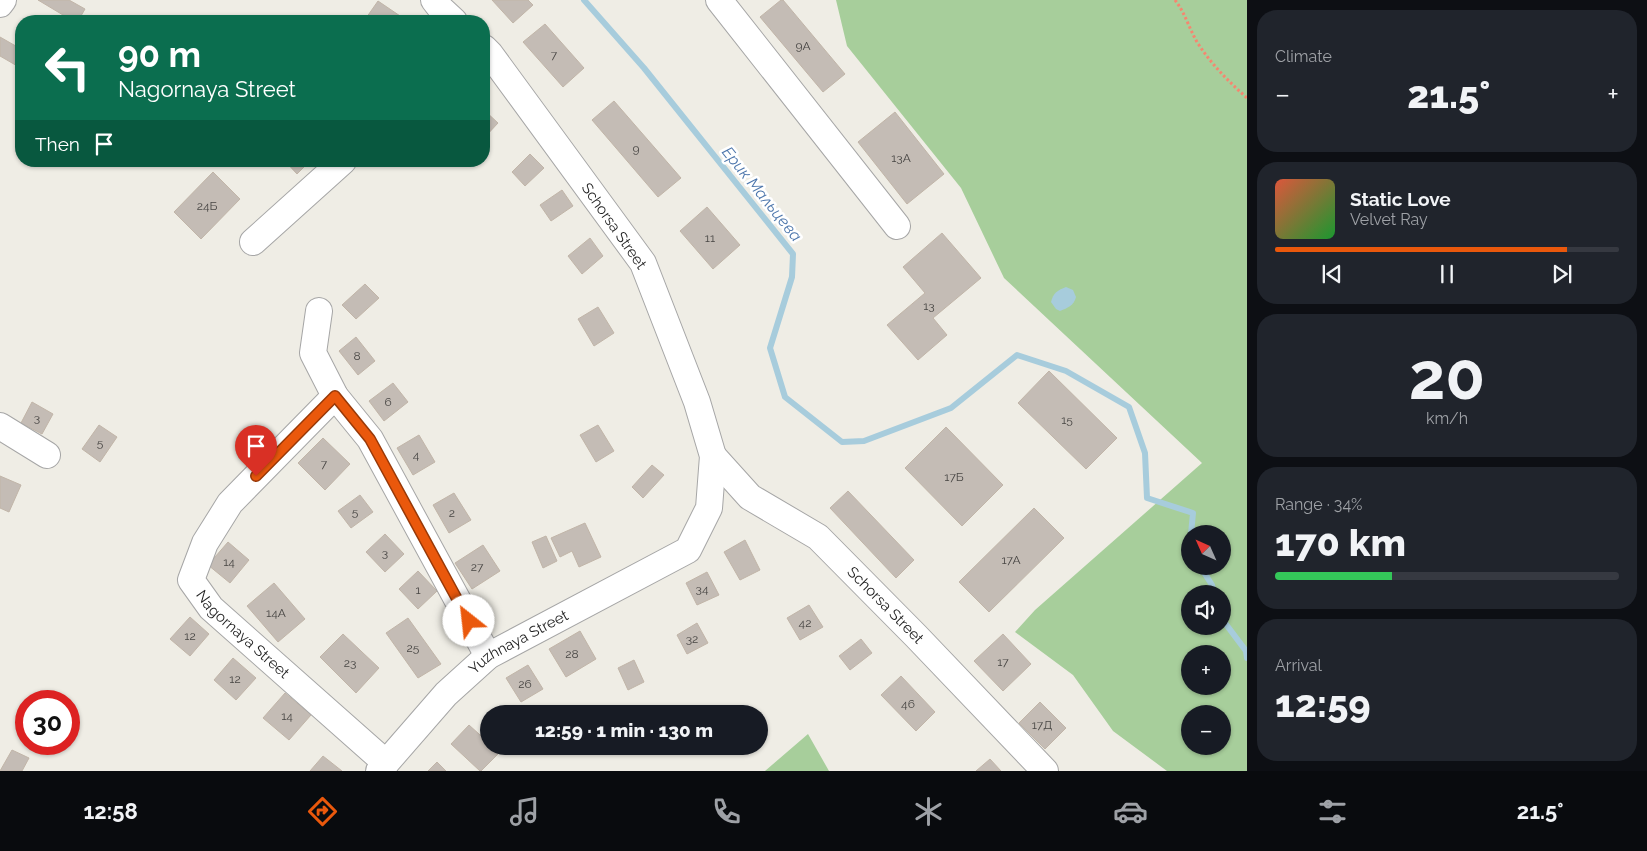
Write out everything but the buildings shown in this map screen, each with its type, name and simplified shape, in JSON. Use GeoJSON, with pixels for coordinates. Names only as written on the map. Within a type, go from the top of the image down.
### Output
{"type":"FeatureCollection","features":[{"type":"Feature","properties":{"kind":"street"},"geometry":{"type":"LineString","coordinates":[[0,4],[2,0]]}},
{"type":"Feature","properties":{"kind":"street"},"geometry":{"type":"LineString","coordinates":[[719,0],[897,226]]}},
{"type":"Feature","properties":{"kind":"street","name":"Schorsa Street"},"geometry":{"type":"LineString","coordinates":[[490,54],[643,263],[697,402],[713,456],[709,508],[688,550]]}},
{"type":"Feature","properties":{"kind":"street"},"geometry":{"type":"LineString","coordinates":[[253,242],[336,167]]}},
{"type":"Feature","properties":{"kind":"street"},"geometry":{"type":"LineString","coordinates":[[319,311],[313,353],[335,396],[370,439],[488,656]]}},
{"type":"Feature","properties":{"kind":"street","name":"Nagornaya Street"},"geometry":{"type":"LineString","coordinates":[[335,396],[230,503],[204,543],[191,580],[211,608],[382,767]]}},
{"type":"Feature","properties":{"kind":"street"},"geometry":{"type":"LineString","coordinates":[[0,426],[47,455]]}},
{"type":"Feature","properties":{"kind":"street","name":"Schorsa Street"},"geometry":{"type":"LineString","coordinates":[[713,456],[750,497],[818,537],[1045,771]]}},
{"type":"Feature","properties":{"kind":"street","name":"Yuzhnaya Street"},"geometry":{"type":"LineString","coordinates":[[382,767],[446,694],[488,656],[688,550]]}},
{"type":"Feature","properties":{"kind":"path"},"geometry":{"type":"LineString","coordinates":[[1175,0],[1197,41],[1223,76],[1247,98]]}},
{"type":"Feature","properties":{"kind":"green space"},"geometry":{"type":"Polygon","coordinates":[[[836,0],[1247,0],[1247,771],[1167,771],[1113,731],[1073,675],[1015,632],[1035,610],[1202,463],[1004,278],[961,188],[847,46],[836,0]]]}},
{"type":"Feature","properties":{"kind":"green space"},"geometry":{"type":"Polygon","coordinates":[[[808,734],[829,771],[765,771],[808,734]]]}},
{"type":"Feature","properties":{"kind":"water"},"geometry":{"type":"Polygon","coordinates":[[[1066,287],[1073,290],[1076,297],[1070,306],[1060,311],[1051,302],[1056,292],[1066,287]]]}},
{"type":"Feature","properties":{"kind":"waterway","name":"Ерик Мальцева"},"geometry":{"type":"LineString","coordinates":[[584,0],[644,68],[793,254],[792,277],[770,348],[785,397],[842,442],[864,441],[951,408],[1017,355],[1066,371],[1129,407],[1145,453],[1147,498],[1193,513],[1192,525]]}},
{"type":"Feature","properties":{"kind":"waterway","name":"Ерик Мальцева"},"geometry":{"type":"LineString","coordinates":[[1206,575],[1212,585]]}},
{"type":"Feature","properties":{"kind":"waterway","name":"Ерик Мальцева"},"geometry":{"type":"LineString","coordinates":[[1231,631],[1246,651],[1247,658]]}},
{"type":"Feature","properties":{"kind":"route"},"geometry":{"type":"LineString","coordinates":[[256,476],[335,396],[370,439],[469,621]]}}]}
